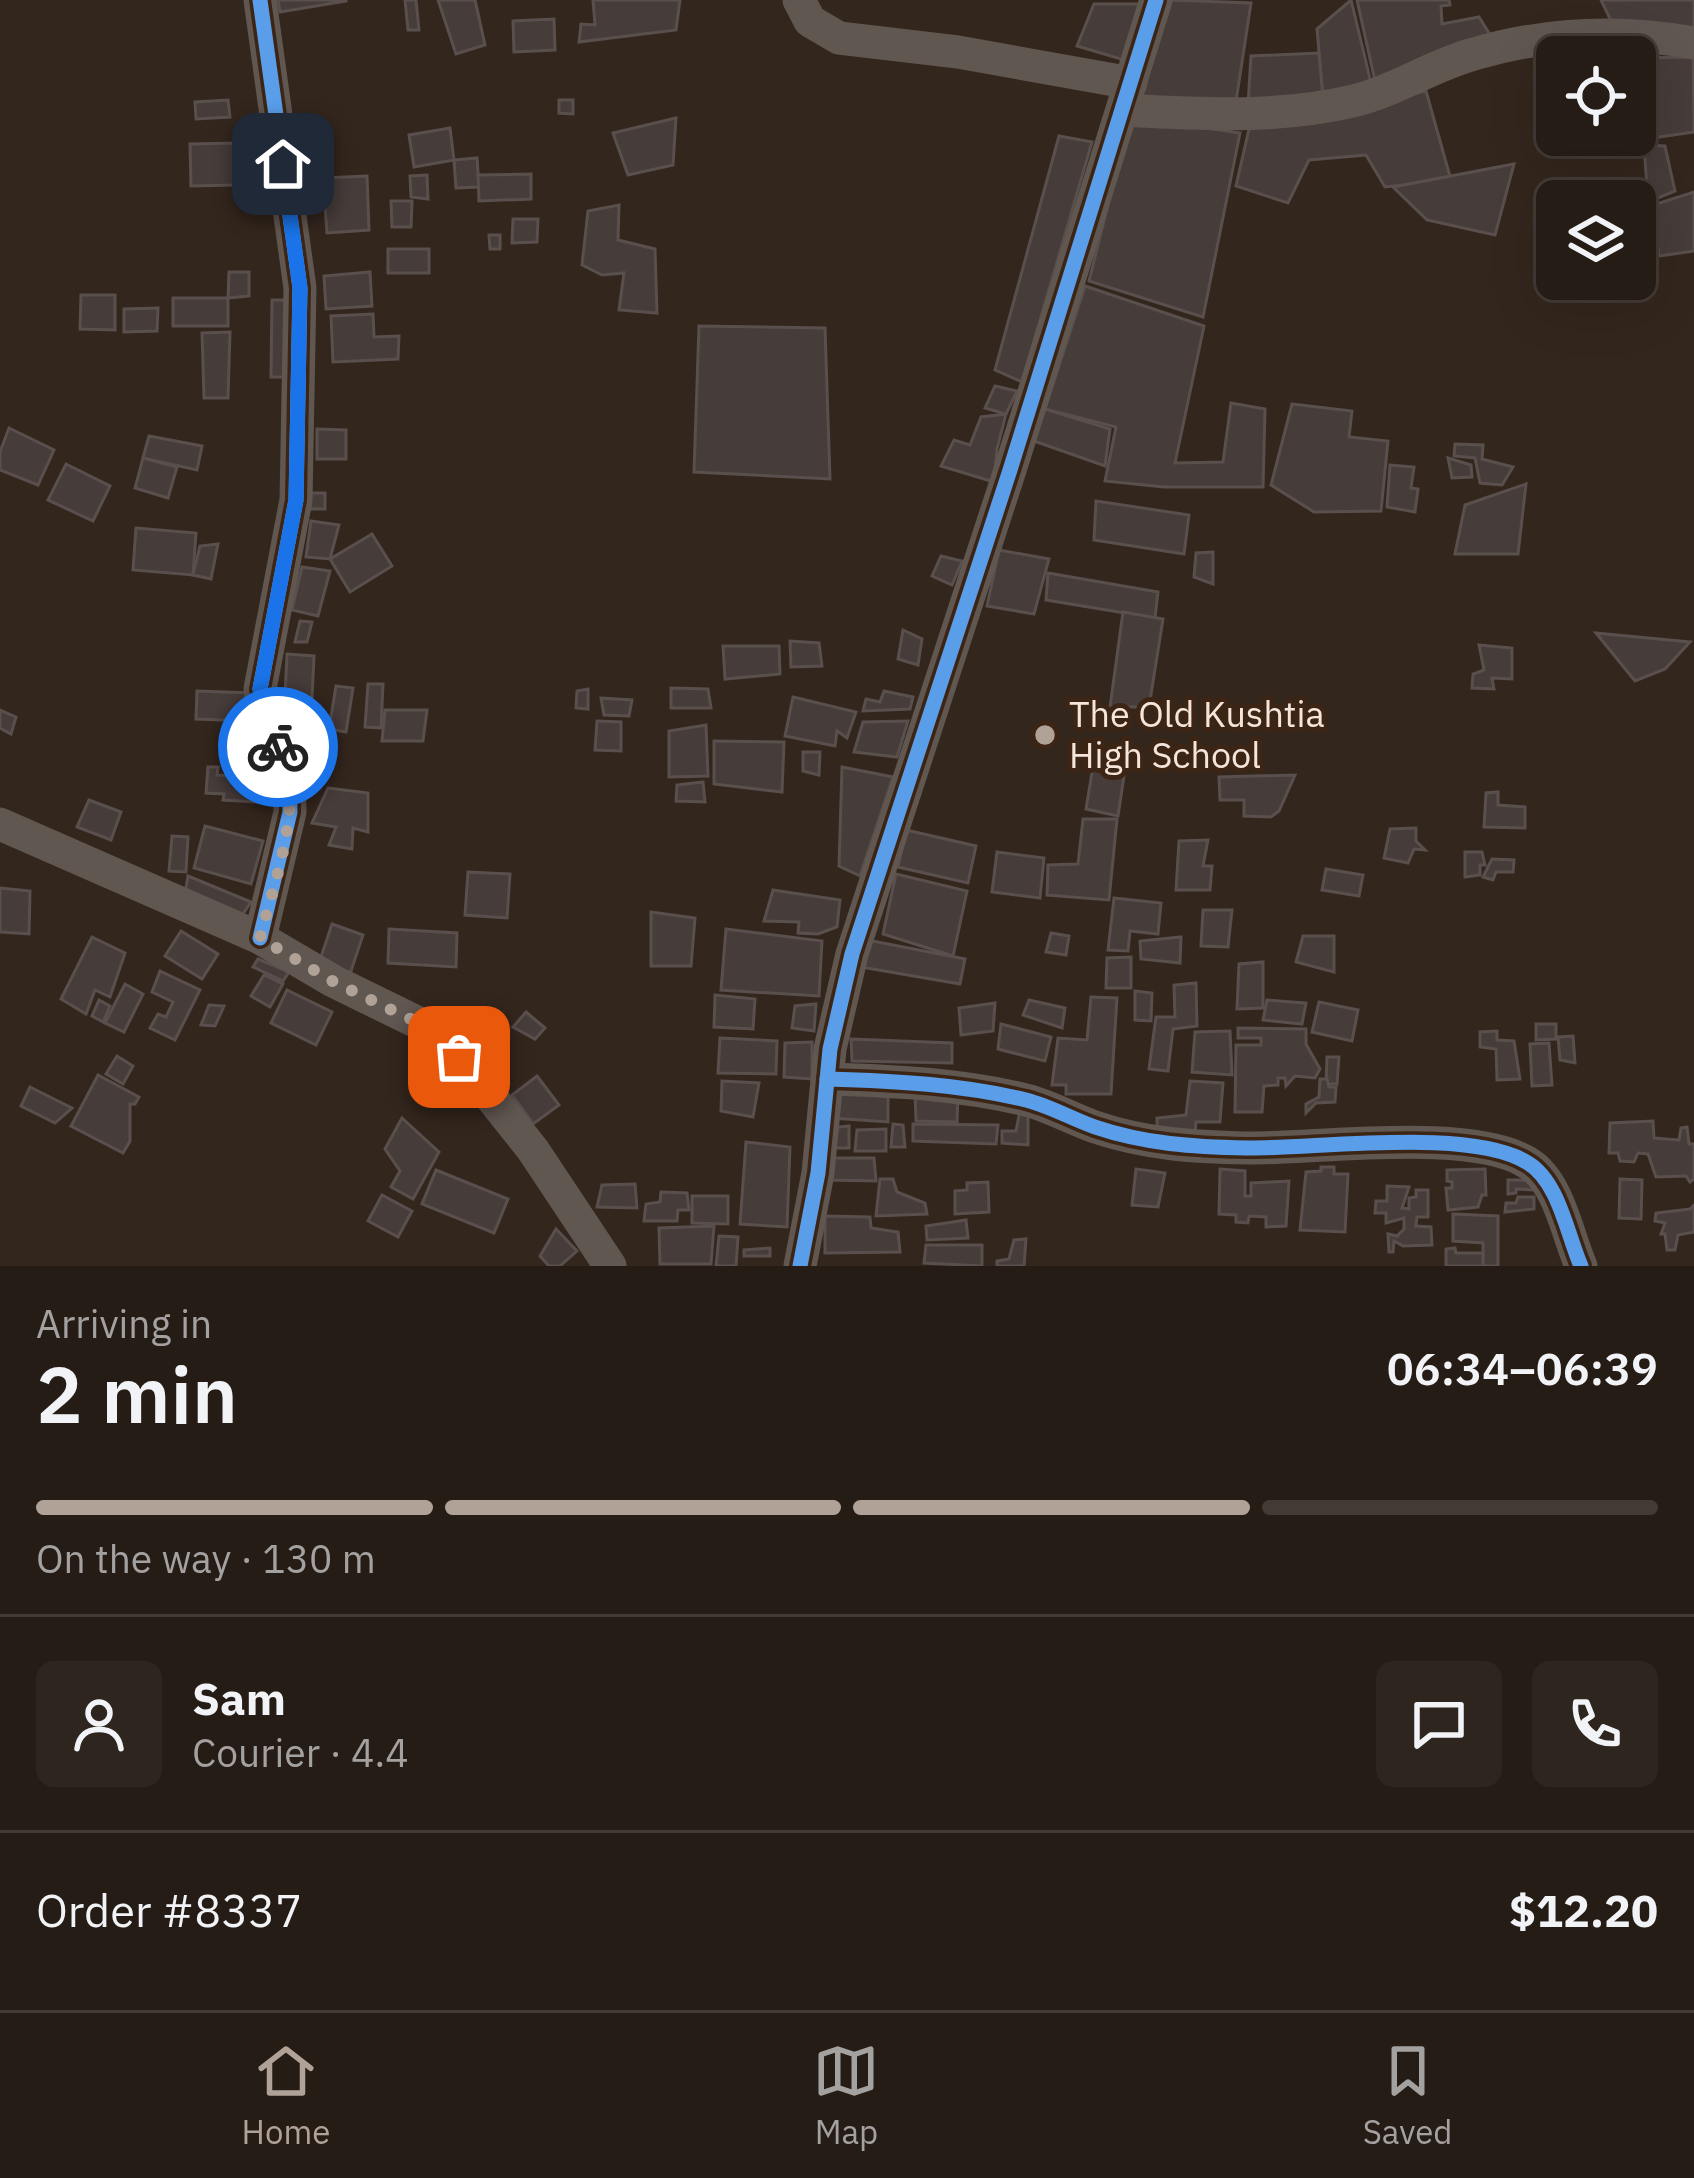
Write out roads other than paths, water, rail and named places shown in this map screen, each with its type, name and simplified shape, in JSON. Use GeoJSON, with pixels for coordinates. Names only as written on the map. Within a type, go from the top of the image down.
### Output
{"type":"FeatureCollection","features":[{"type":"Feature","properties":{"kind":"street"},"geometry":{"type":"LineString","coordinates":[[260,0],[300,288],[296,500],[260,689],[269,731],[289,764],[290,812],[260,938]]}},
{"type":"Feature","properties":{"kind":"street"},"geometry":{"type":"LineString","coordinates":[[800,0],[810,21],[839,38],[958,52],[1126,96],[1235,117],[1354,101],[1473,54],[1569,35],[1657,37],[1694,43]]}},
{"type":"Feature","properties":{"kind":"street"},"geometry":{"type":"LineString","coordinates":[[800,1266],[818,1173],[827,1079],[852,954],[1156,0]]}},
{"type":"Feature","properties":{"kind":"street"},"geometry":{"type":"LineString","coordinates":[[0,824],[260,938],[334,982],[427,1027],[444,1040],[532,1150],[610,1266]]}},
{"type":"Feature","properties":{"kind":"street"},"geometry":{"type":"LineString","coordinates":[[827,1079],[932,1082],[1011,1097],[1154,1144],[1249,1148],[1458,1144],[1503,1151],[1546,1177],[1581,1266]]}},
{"type":"Feature","properties":{"kind":"place","name":"The Old Kushtia High School"},"geometry":{"type":"Point","coordinates":[1045,735]}}]}
